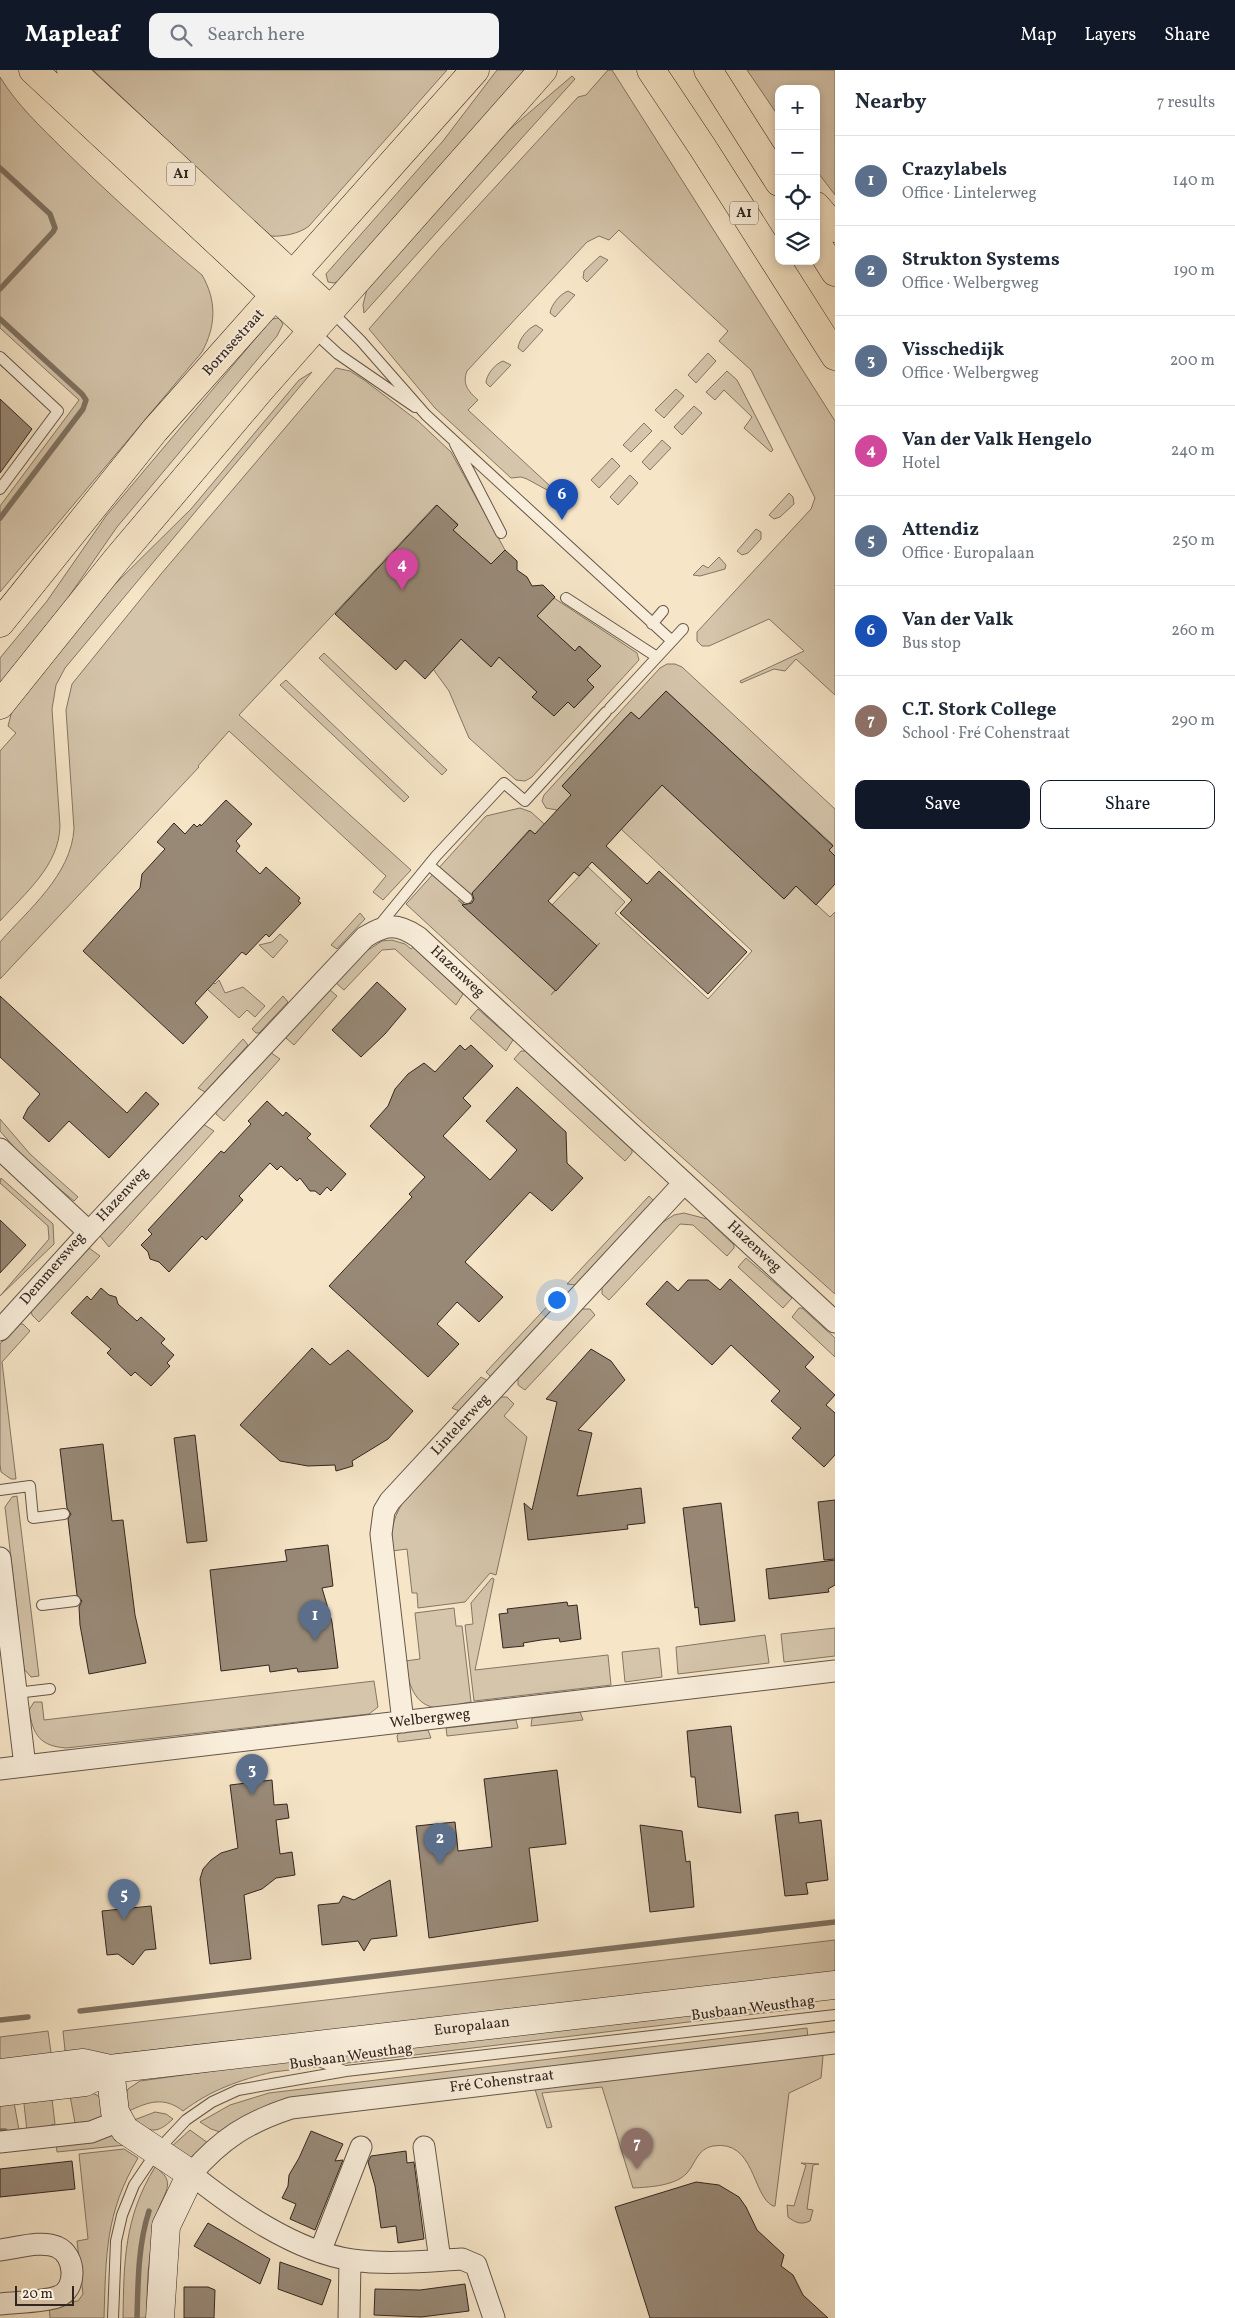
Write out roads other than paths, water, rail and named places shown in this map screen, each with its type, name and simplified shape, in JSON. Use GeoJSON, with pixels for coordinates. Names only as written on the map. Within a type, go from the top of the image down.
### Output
{"type":"FeatureCollection","features":[{"type":"Feature","properties":{"kind":"main road","name":"A1"},"geometry":{"type":"LineString","coordinates":[[33,70],[276,296]]}},
{"type":"Feature","properties":{"kind":"main road","name":"A1"},"geometry":{"type":"LineString","coordinates":[[71,70],[293,276]]}},
{"type":"Feature","properties":{"kind":"main road","name":"Bornsestraat"},"geometry":{"type":"LineString","coordinates":[[0,623],[155,430],[475,70]]}},
{"type":"Feature","properties":{"kind":"main road"},"geometry":{"type":"LineString","coordinates":[[0,704],[117,559],[321,320],[543,70]]}},
{"type":"Feature","properties":{"kind":"main road","name":"A1"},"geometry":{"type":"LineString","coordinates":[[651,70],[835,356]]}},
{"type":"Feature","properties":{"kind":"main road"},"geometry":{"type":"LineString","coordinates":[[708,70],[775,176]]}},
{"type":"Feature","properties":{"kind":"main road"},"geometry":{"type":"LineString","coordinates":[[724,94],[775,155]]}},
{"type":"Feature","properties":{"kind":"main road"},"geometry":{"type":"LineString","coordinates":[[820,211],[835,228]]}},
{"type":"Feature","properties":{"kind":"main road"},"geometry":{"type":"LineString","coordinates":[[820,248],[835,272]]}},
{"type":"Feature","properties":{"kind":"main road"},"geometry":{"type":"LineString","coordinates":[[293,276],[321,320]]}},
{"type":"Feature","properties":{"kind":"main road"},"geometry":{"type":"LineString","coordinates":[[276,296],[321,320]]}},
{"type":"Feature","properties":{"kind":"street","name":"Hazenweg"},"geometry":{"type":"LineString","coordinates":[[89,1232],[358,944],[376,930],[390,926],[405,928],[418,937],[835,1322]]}},
{"type":"Feature","properties":{"kind":"street","name":"Demmersweg"},"geometry":{"type":"LineString","coordinates":[[0,1330],[89,1232],[3,1158]]}},
{"type":"Feature","properties":{"kind":"street","name":"Lintelerweg"},"geometry":{"type":"LineString","coordinates":[[403,1722],[381,1534],[384,1511],[396,1494],[684,1183]]}},
{"type":"Feature","properties":{"kind":"street"},"geometry":{"type":"LineString","coordinates":[[0,1558],[25,1766],[0,1769]]}},
{"type":"Feature","properties":{"kind":"street","name":"Welbergweg"},"geometry":{"type":"LineString","coordinates":[[25,1766],[835,1671]]}},
{"type":"Feature","properties":{"kind":"street","name":"Europalaan"},"geometry":{"type":"LineString","coordinates":[[0,2073],[83,2063],[110,2069],[835,1985]]}},
{"type":"Feature","properties":{"kind":"street","name":"Fré Cohenstraat"},"geometry":{"type":"LineString","coordinates":[[191,2174],[232,2134],[262,2117],[291,2108],[835,2043]]}},
{"type":"Feature","properties":{"kind":"street"},"geometry":{"type":"LineString","coordinates":[[110,2069],[115,2112],[125,2130],[191,2174],[228,2202],[259,2222],[320,2252],[350,2260],[385,2263],[462,2259],[476,2265],[494,2318]]}},
{"type":"Feature","properties":{"kind":"street","name":"Europalaan"},"geometry":{"type":"LineString","coordinates":[[0,2092],[85,2082],[110,2069]]}},
{"type":"Feature","properties":{"kind":"street"},"geometry":{"type":"LineString","coordinates":[[0,2142],[91,2132],[119,2122]]}},
{"type":"Feature","properties":{"kind":"street"},"geometry":{"type":"LineString","coordinates":[[320,2252],[361,2147]]}},
{"type":"Feature","properties":{"kind":"street"},"geometry":{"type":"LineString","coordinates":[[424,2147],[440,2260]]}},
{"type":"Feature","properties":{"kind":"street"},"geometry":{"type":"LineString","coordinates":[[160,2318],[166,2226],[191,2174]]}},
{"type":"Feature","properties":{"kind":"street"},"geometry":{"type":"LineString","coordinates":[[0,2250],[47,2245],[59,2248],[67,2256],[72,2272],[72,2284],[66,2292],[58,2297],[0,2304]]}},
{"type":"Feature","properties":{"kind":"street"},"geometry":{"type":"LineString","coordinates":[[349,2318],[350,2260]]}},
{"type":"Feature","properties":{"kind":"lane"},"geometry":{"type":"LineString","coordinates":[[321,320],[338,354],[426,415],[672,641]]}},
{"type":"Feature","properties":{"kind":"lane"},"geometry":{"type":"LineString","coordinates":[[321,320],[361,341],[426,415]]}},
{"type":"Feature","properties":{"kind":"lane"},"geometry":{"type":"LineString","coordinates":[[0,357],[58,411],[0,488]]}},
{"type":"Feature","properties":{"kind":"lane"},"geometry":{"type":"LineString","coordinates":[[452,438],[501,533]]}},
{"type":"Feature","properties":{"kind":"lane"},"geometry":{"type":"LineString","coordinates":[[566,598],[657,657]]}},
{"type":"Feature","properties":{"kind":"lane"},"geometry":{"type":"LineString","coordinates":[[652,624],[663,611]]}},
{"type":"Feature","properties":{"kind":"lane"},"geometry":{"type":"LineString","coordinates":[[376,930],[429,865],[504,783],[525,802],[683,629]]}},
{"type":"Feature","properties":{"kind":"lane"},"geometry":{"type":"LineString","coordinates":[[429,865],[467,898]]}},
{"type":"Feature","properties":{"kind":"lane"},"geometry":{"type":"LineString","coordinates":[[0,1490],[30,1486],[32,1518],[64,1514]]}},
{"type":"Feature","properties":{"kind":"lane"},"geometry":{"type":"LineString","coordinates":[[42,1605],[75,1601]]}},
{"type":"Feature","properties":{"kind":"lane"},"geometry":{"type":"LineString","coordinates":[[16,1693],[50,1689]]}},
{"type":"Feature","properties":{"kind":"lane","name":"Busbaan Weusthag"},"geometry":{"type":"LineString","coordinates":[[113,2318],[116,2240],[122,2215],[134,2185],[157,2151],[170,2136],[197,2112],[238,2090],[346,2071],[835,2015]]}},
{"type":"Feature","properties":{"kind":"lane"},"geometry":{"type":"LineString","coordinates":[[287,2049],[346,2071]]}},
{"type":"Feature","properties":{"kind":"waterway"},"geometry":{"type":"LineString","coordinates":[[0,168],[50,214],[55,228],[0,289]]}},
{"type":"Feature","properties":{"kind":"waterway"},"geometry":{"type":"LineString","coordinates":[[0,319],[82,394],[86,400],[83,409],[0,518]]}},
{"type":"Feature","properties":{"kind":"waterway"},"geometry":{"type":"LineString","coordinates":[[80,2011],[835,1922]]}},
{"type":"Feature","properties":{"kind":"waterway"},"geometry":{"type":"LineString","coordinates":[[0,2020],[28,2017]]}},
{"type":"Feature","properties":{"kind":"waterway"},"geometry":{"type":"LineString","coordinates":[[0,2131],[5,2131]]}},
{"type":"Feature","properties":{"kind":"waterway"},"geometry":{"type":"LineString","coordinates":[[137,2318],[141,2250],[149,2211]]}},
{"type":"Feature","properties":{"kind":"place","name":"Van der Valk"},"geometry":{"type":"Point","coordinates":[562,520]}},
{"type":"Feature","properties":{"kind":"place","name":"Van der Valk Hengelo"},"geometry":{"type":"Point","coordinates":[402,590]}},
{"type":"Feature","properties":{"kind":"place","name":"Crazylabels"},"geometry":{"type":"Point","coordinates":[315,1641]}},
{"type":"Feature","properties":{"kind":"place","name":"Visschedijk"},"geometry":{"type":"Point","coordinates":[252,1795]}},
{"type":"Feature","properties":{"kind":"place","name":"Strukton Systems"},"geometry":{"type":"Point","coordinates":[440,1864]}},
{"type":"Feature","properties":{"kind":"place","name":"Attendiz"},"geometry":{"type":"Point","coordinates":[124,1920]}},
{"type":"Feature","properties":{"kind":"place","name":"C.T. Stork College"},"geometry":{"type":"Point","coordinates":[637,2169]}}]}
